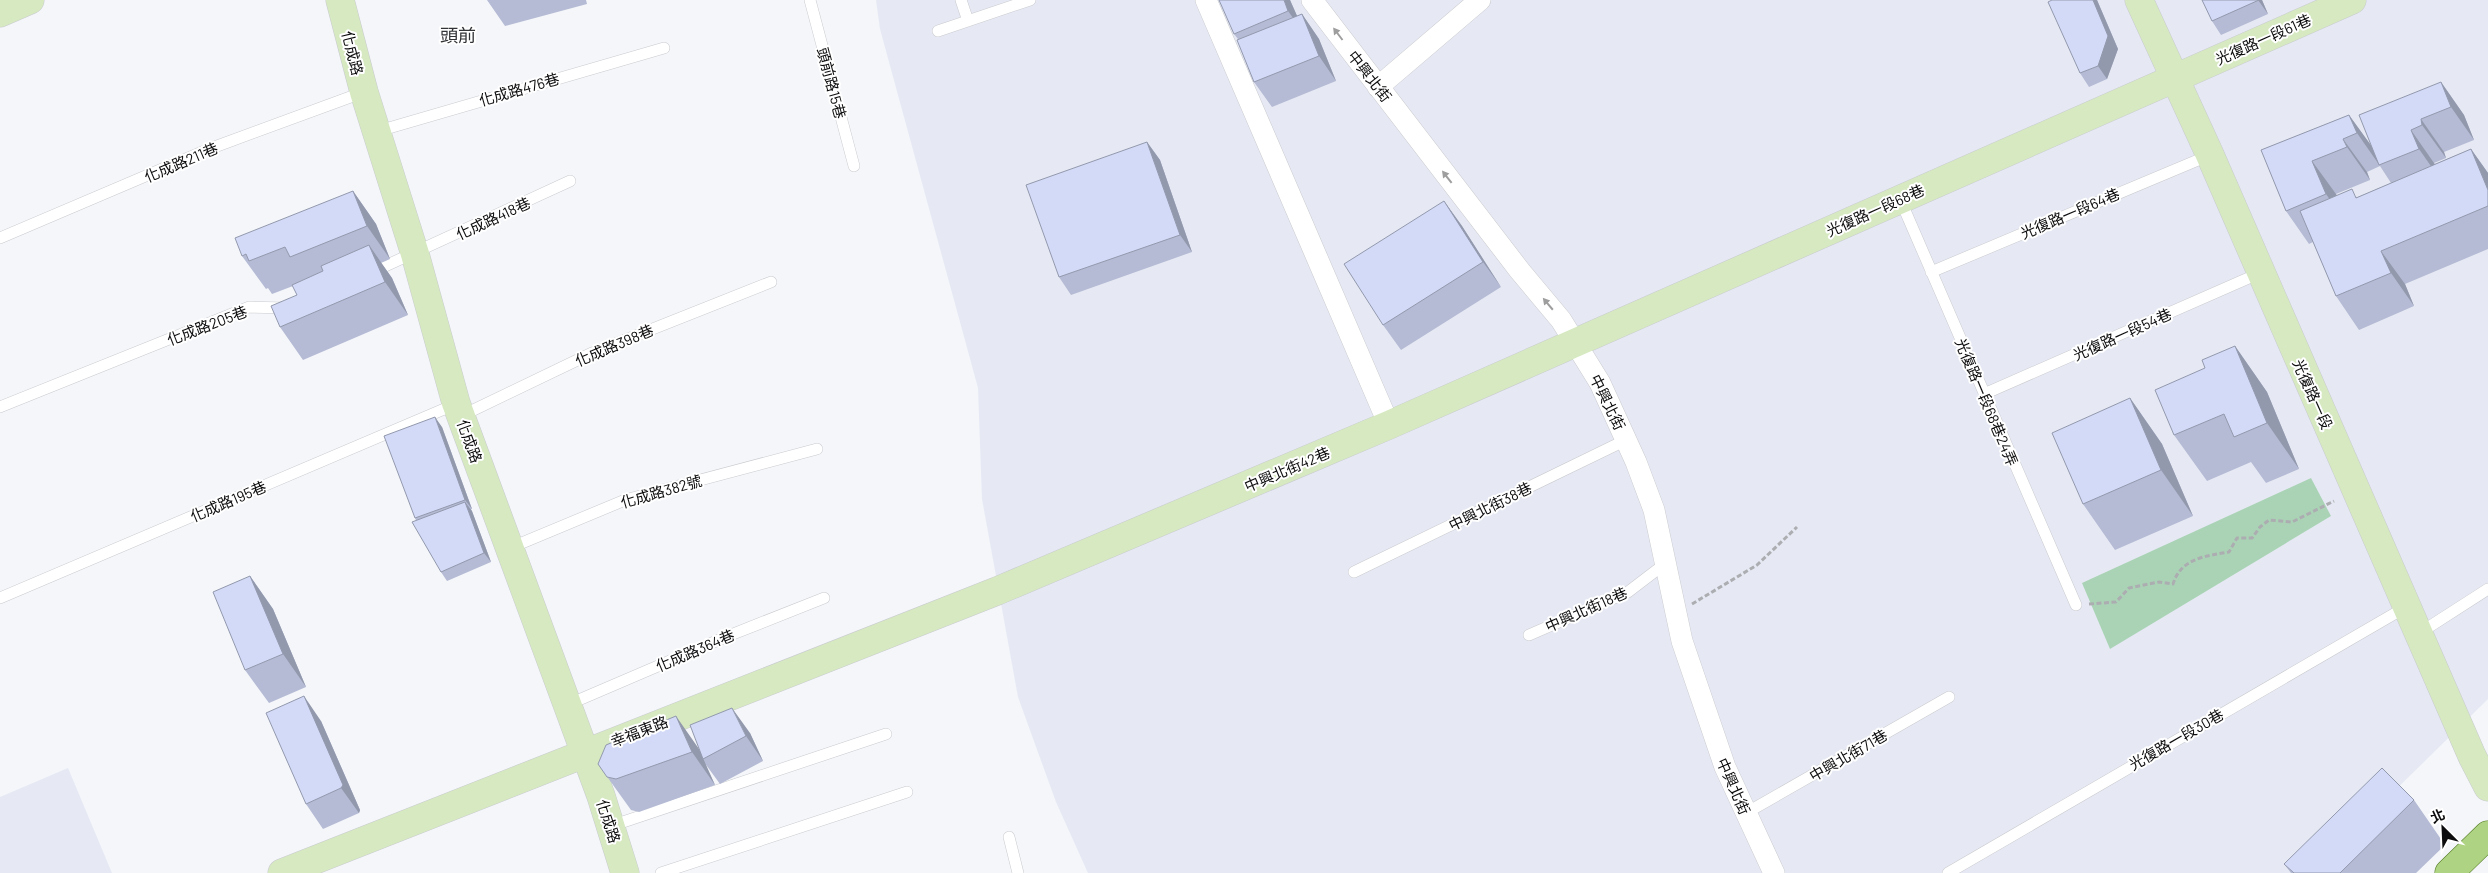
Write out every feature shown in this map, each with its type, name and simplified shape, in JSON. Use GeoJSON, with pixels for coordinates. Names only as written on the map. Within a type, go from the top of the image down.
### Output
{"type":"FeatureCollection","features":[{"type":"Feature","properties":{"kind":"main road"},"geometry":{"type":"LineString","coordinates":[[2448,873],[2488,835]]}},
{"type":"Feature","properties":{"kind":"street"},"geometry":{"type":"LineString","coordinates":[[0,13],[30,0]]}},
{"type":"Feature","properties":{"kind":"street","name":"化成路"},"geometry":{"type":"LineString","coordinates":[[340,0],[375,132],[415,254],[459,410],[585,752],[626,873]]}},
{"type":"Feature","properties":{"kind":"street"},"geometry":{"type":"LineString","coordinates":[[1206,0],[1389,426]]}},
{"type":"Feature","properties":{"kind":"street","name":"中興北街"},"geometry":{"type":"LineString","coordinates":[[1312,0],[1520,271],[1561,320],[1600,383],[1626,440],[1654,510],[1682,641],[1722,758],[1774,873]]}},
{"type":"Feature","properties":{"kind":"street"},"geometry":{"type":"LineString","coordinates":[[1378,87],[1480,0]]}},
{"type":"Feature","properties":{"kind":"street","name":"光復路一段"},"geometry":{"type":"LineString","coordinates":[[2139,0],[2210,155],[2406,607],[2488,787]]}},
{"type":"Feature","properties":{"kind":"street","name":"光復路一段61巷"},"geometry":{"type":"LineString","coordinates":[[2174,78],[2352,0]]}},
{"type":"Feature","properties":{"kind":"street","name":"光復路一段68巷"},"geometry":{"type":"LineString","coordinates":[[1576,344],[1900,198],[2174,78]]}},
{"type":"Feature","properties":{"kind":"street","name":"中興北街42巷"},"geometry":{"type":"LineString","coordinates":[[996,591],[1389,426],[1576,344]]}},
{"type":"Feature","properties":{"kind":"street","name":"幸福東路"},"geometry":{"type":"LineString","coordinates":[[282,873],[996,591]]}},
{"type":"Feature","properties":{"kind":"lane","name":"頭前路15巷"},"geometry":{"type":"LineString","coordinates":[[810,0],[854,166]]}},
{"type":"Feature","properties":{"kind":"lane"},"geometry":{"type":"LineString","coordinates":[[962,0],[968,21]]}},
{"type":"Feature","properties":{"kind":"lane"},"geometry":{"type":"LineString","coordinates":[[938,31],[1030,0]]}},
{"type":"Feature","properties":{"kind":"lane","name":"化成路476巷"},"geometry":{"type":"LineString","coordinates":[[375,132],[664,48]]}},
{"type":"Feature","properties":{"kind":"lane","name":"化成路211巷"},"geometry":{"type":"LineString","coordinates":[[0,238],[209,149],[364,92]]}},
{"type":"Feature","properties":{"kind":"lane","name":"光復路一段64巷"},"geometry":{"type":"LineString","coordinates":[[1931,272],[2210,155]]}},
{"type":"Feature","properties":{"kind":"lane","name":"化成路418巷"},"geometry":{"type":"LineString","coordinates":[[415,254],[570,181]]}},
{"type":"Feature","properties":{"kind":"lane","name":"光復路一段68巷24弄"},"geometry":{"type":"LineString","coordinates":[[1900,198],[2076,605]]}},
{"type":"Feature","properties":{"kind":"lane"},"geometry":{"type":"LineString","coordinates":[[361,277],[415,254]]}},
{"type":"Feature","properties":{"kind":"lane","name":"光復路一段54巷"},"geometry":{"type":"LineString","coordinates":[[1984,394],[2260,273]]}},
{"type":"Feature","properties":{"kind":"lane","name":"化成路398巷"},"geometry":{"type":"LineString","coordinates":[[459,410],[592,353],[771,282]]}},
{"type":"Feature","properties":{"kind":"lane","name":"化成路205巷"},"geometry":{"type":"LineString","coordinates":[[0,407],[249,308],[289,308],[298,304]]}},
{"type":"Feature","properties":{"kind":"lane","name":"化成路195巷"},"geometry":{"type":"LineString","coordinates":[[0,598],[459,410]]}},
{"type":"Feature","properties":{"kind":"lane","name":"中興北街38巷"},"geometry":{"type":"LineString","coordinates":[[1354,572],[1626,440]]}},
{"type":"Feature","properties":{"kind":"lane","name":"化成路382號"},"geometry":{"type":"LineString","coordinates":[[510,548],[625,500],[817,449]]}},
{"type":"Feature","properties":{"kind":"lane","name":"中興北街18巷"},"geometry":{"type":"LineString","coordinates":[[1529,635],[1628,592],[1666,563]]}},
{"type":"Feature","properties":{"kind":"lane"},"geometry":{"type":"LineString","coordinates":[[2418,634],[2488,589]]}},
{"type":"Feature","properties":{"kind":"lane","name":"化成路364巷"},"geometry":{"type":"LineString","coordinates":[[567,705],[728,636],[824,598]]}},
{"type":"Feature","properties":{"kind":"lane","name":"光復路一段30巷"},"geometry":{"type":"LineString","coordinates":[[1948,873],[2406,607]]}},
{"type":"Feature","properties":{"kind":"lane","name":"中興北街71巷"},"geometry":{"type":"LineString","coordinates":[[1746,813],[1949,697]]}},
{"type":"Feature","properties":{"kind":"lane"},"geometry":{"type":"LineString","coordinates":[[611,826],[886,734]]}},
{"type":"Feature","properties":{"kind":"lane"},"geometry":{"type":"LineString","coordinates":[[661,873],[907,792]]}},
{"type":"Feature","properties":{"kind":"lane"},"geometry":{"type":"LineString","coordinates":[[1010,836],[1018,873]]}},
{"type":"Feature","properties":{"kind":"path"},"geometry":{"type":"LineString","coordinates":[[2076,605],[2116,602],[2129,588],[2159,582],[2173,584],[2177,573],[2190,562],[2229,552],[2237,538],[2252,538],[2260,527],[2269,520],[2292,522],[2334,501]]}},
{"type":"Feature","properties":{"kind":"path"},"geometry":{"type":"LineString","coordinates":[[1677,613],[1757,565],[1798,527]]}},
{"type":"Feature","properties":{"kind":"shaded area"},"geometry":{"type":"Polygon","coordinates":[[[876,0],[2488,0],[2488,699],[2311,873],[1088,873],[1056,802],[1018,697],[982,499],[978,388],[880,29],[876,0]]]}},
{"type":"Feature","properties":{"kind":"shaded area"},"geometry":{"type":"Polygon","coordinates":[[[68,768],[112,873],[0,873],[0,797],[68,768]]]}},
{"type":"Feature","properties":{"kind":"green space"},"geometry":{"type":"Polygon","coordinates":[[[2311,478],[2331,516],[2110,649],[2082,583],[2311,478]]]}},
{"type":"Feature","properties":{"kind":"building"},"geometry":{"type":"Polygon","coordinates":[[[1219,0],[1284,0],[1288,11],[1234,34],[1219,0]]]}},
{"type":"Feature","properties":{"kind":"building"},"geometry":{"type":"Polygon","coordinates":[[[2052,0],[2093,0],[2108,36],[2098,66],[2080,73],[2048,2],[2052,0]]]}},
{"type":"Feature","properties":{"kind":"building"},"geometry":{"type":"Polygon","coordinates":[[[2202,0],[2259,0],[2212,21],[2202,0]]]}},
{"type":"Feature","properties":{"kind":"building"},"geometry":{"type":"Polygon","coordinates":[[[1302,14],[1319,56],[1254,82],[1237,40],[1302,14]]]}},
{"type":"Feature","properties":{"kind":"building"},"geometry":{"type":"Polygon","coordinates":[[[2441,82],[2451,107],[2421,119],[2422,125],[2411,130],[2419,149],[2379,165],[2359,115],[2441,82]]]}},
{"type":"Feature","properties":{"kind":"building"},"geometry":{"type":"Polygon","coordinates":[[[2349,115],[2357,133],[2343,139],[2347,147],[2312,161],[2326,194],[2286,211],[2261,150],[2349,115]]]}},
{"type":"Feature","properties":{"kind":"building"},"geometry":{"type":"Polygon","coordinates":[[[1147,142],[1180,235],[1059,277],[1026,185],[1147,142]]]}},
{"type":"Feature","properties":{"kind":"building"},"geometry":{"type":"Polygon","coordinates":[[[2471,149],[2488,190],[2488,206],[2381,251],[2391,273],[2336,296],[2300,211],[2352,189],[2356,198],[2471,149]]]}},
{"type":"Feature","properties":{"kind":"building"},"geometry":{"type":"Polygon","coordinates":[[[353,191],[367,226],[290,257],[285,247],[249,261],[246,254],[242,256],[235,238],[353,191]]]}},
{"type":"Feature","properties":{"kind":"building"},"geometry":{"type":"Polygon","coordinates":[[[1444,201],[1483,262],[1383,325],[1344,264],[1444,201]]]}},
{"type":"Feature","properties":{"kind":"building"},"geometry":{"type":"Polygon","coordinates":[[[369,245],[385,282],[280,327],[271,306],[297,295],[292,285],[323,271],[321,266],[369,245]]]}},
{"type":"Feature","properties":{"kind":"building"},"geometry":{"type":"Polygon","coordinates":[[[2235,346],[2267,423],[2234,437],[2224,414],[2174,435],[2155,390],[2205,368],[2202,360],[2235,346]]]}},
{"type":"Feature","properties":{"kind":"building"},"geometry":{"type":"Polygon","coordinates":[[[2130,398],[2161,470],[2083,504],[2052,433],[2130,398]]]}},
{"type":"Feature","properties":{"kind":"building"},"geometry":{"type":"Polygon","coordinates":[[[435,417],[465,500],[415,518],[384,436],[435,417]]]}},
{"type":"Feature","properties":{"kind":"building"},"geometry":{"type":"Polygon","coordinates":[[[465,502],[484,553],[441,572],[412,522],[465,502]]]}},
{"type":"Feature","properties":{"kind":"building"},"geometry":{"type":"Polygon","coordinates":[[[250,576],[283,654],[245,670],[213,592],[250,576]]]}},
{"type":"Feature","properties":{"kind":"building"},"geometry":{"type":"Polygon","coordinates":[[[304,696],[343,785],[341,788],[306,804],[266,713],[304,696]]]}},
{"type":"Feature","properties":{"kind":"building"},"geometry":{"type":"Polygon","coordinates":[[[732,708],[746,736],[703,759],[690,725],[732,708]]]}},
{"type":"Feature","properties":{"kind":"building"},"geometry":{"type":"Polygon","coordinates":[[[676,716],[692,752],[616,779],[607,777],[598,764],[606,745],[676,716]]]}},
{"type":"Feature","properties":{"kind":"building"},"geometry":{"type":"Polygon","coordinates":[[[2382,768],[2414,800],[2340,873],[2294,873],[2284,864],[2382,768]]]}},
{"type":"Feature","properties":{"kind":"district","name":"頭前"},"geometry":{"type":"Point","coordinates":[458,35]}}]}
